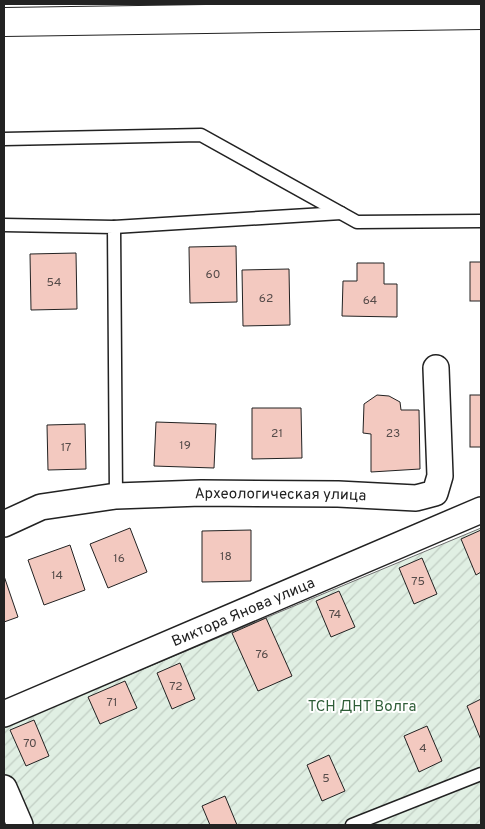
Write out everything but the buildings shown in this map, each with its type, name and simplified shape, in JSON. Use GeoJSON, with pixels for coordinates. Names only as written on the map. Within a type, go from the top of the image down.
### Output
{"type":"FeatureCollection","features":[{"type":"Feature","properties":{"kind":"main road"},"geometry":{"type":"LineString","coordinates":[[4,22],[481,15]]}},
{"type":"Feature","properties":{"kind":"street","name":"Археологическая улица"},"geometry":{"type":"LineString","coordinates":[[4,524],[41,507],[116,496],[201,493],[338,494],[416,498],[435,493],[440,476],[436,368]]}},
{"type":"Feature","properties":{"kind":"street","name":"Виктора Янова улица"},"geometry":{"type":"LineString","coordinates":[[4,714],[481,510]]}},
{"type":"Feature","properties":{"kind":"street"},"geometry":{"type":"LineString","coordinates":[[4,788],[20,825]]}},
{"type":"Feature","properties":{"kind":"lane"},"geometry":{"type":"LineString","coordinates":[[4,139],[201,134],[357,222],[481,221]]}},
{"type":"Feature","properties":{"kind":"lane"},"geometry":{"type":"LineString","coordinates":[[4,225],[114,227],[341,213]]}},
{"type":"Feature","properties":{"kind":"lane"},"geometry":{"type":"LineString","coordinates":[[114,227],[116,496]]}},
{"type":"Feature","properties":{"kind":"lane"},"geometry":{"type":"LineString","coordinates":[[352,825],[481,774]]}},
{"type":"Feature","properties":{"kind":"green space","name":"ТСН ДНТ Волга"},"geometry":{"type":"Polygon","coordinates":[[[481,528],[481,825],[4,825],[4,727],[481,528]]]}}]}
